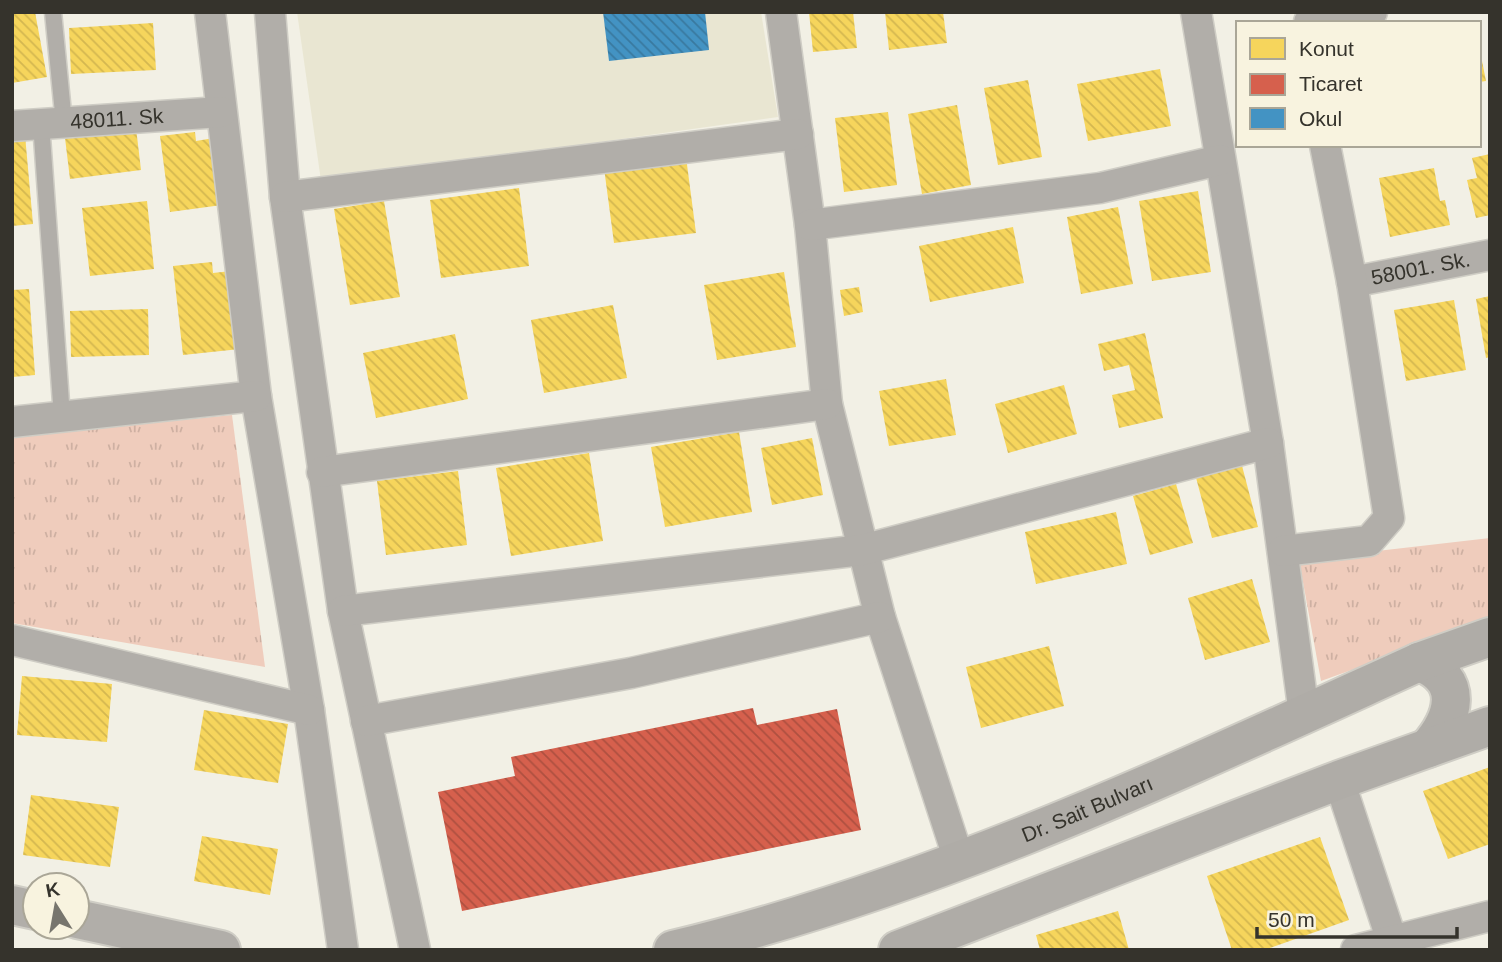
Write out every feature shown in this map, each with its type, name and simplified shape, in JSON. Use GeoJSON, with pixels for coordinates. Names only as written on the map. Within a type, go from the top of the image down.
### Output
{"type":"FeatureCollection","features":[{"type":"Feature","properties":{"kind":"main road","name":"Dr. Sait Bulvarı"},"geometry":{"type":"LineString","coordinates":[[673,950],[716,940],[960,863],[1419,662],[1490,637]]}},
{"type":"Feature","properties":{"kind":"main road"},"geometry":{"type":"LineString","coordinates":[[1419,662],[1436,668],[1444,677],[1452,704],[1446,728],[1429,748]]}},
{"type":"Feature","properties":{"kind":"main road"},"geometry":{"type":"LineString","coordinates":[[898,950],[1339,780],[1490,726]]}},
{"type":"Feature","properties":{"kind":"street"},"geometry":{"type":"LineString","coordinates":[[210,12],[256,396],[309,710],[342,950]]}},
{"type":"Feature","properties":{"kind":"street"},"geometry":{"type":"LineString","coordinates":[[270,12],[285,197],[343,611],[415,950]]}},
{"type":"Feature","properties":{"kind":"street"},"geometry":{"type":"LineString","coordinates":[[781,12],[810,225],[827,404],[880,617],[960,863]]}},
{"type":"Feature","properties":{"kind":"street"},"geometry":{"type":"LineString","coordinates":[[1196,12],[1268,443],[1304,714]]}},
{"type":"Feature","properties":{"kind":"street"},"geometry":{"type":"LineString","coordinates":[[1309,19],[1372,12]]}},
{"type":"Feature","properties":{"kind":"street","name":"48011. Sk"},"geometry":{"type":"LineString","coordinates":[[39,124],[221,112]]}},
{"type":"Feature","properties":{"kind":"street"},"geometry":{"type":"LineString","coordinates":[[285,197],[798,134]]}},
{"type":"Feature","properties":{"kind":"street"},"geometry":{"type":"LineString","coordinates":[[1283,551],[1369,541],[1389,519],[1352,282],[1325,147]]}},
{"type":"Feature","properties":{"kind":"street"},"geometry":{"type":"LineString","coordinates":[[810,225],[1100,188],[1220,160]]}},
{"type":"Feature","properties":{"kind":"street","name":"58001. Sk."},"geometry":{"type":"LineString","coordinates":[[1352,282],[1490,255]]}},
{"type":"Feature","properties":{"kind":"street"},"geometry":{"type":"LineString","coordinates":[[12,422],[256,396]]}},
{"type":"Feature","properties":{"kind":"street"},"geometry":{"type":"LineString","coordinates":[[322,472],[827,404]]}},
{"type":"Feature","properties":{"kind":"street"},"geometry":{"type":"LineString","coordinates":[[343,611],[862,550],[1268,443]]}},
{"type":"Feature","properties":{"kind":"street"},"geometry":{"type":"LineString","coordinates":[[366,721],[631,673],[880,617]]}},
{"type":"Feature","properties":{"kind":"street"},"geometry":{"type":"LineString","coordinates":[[12,640],[309,710]]}},
{"type":"Feature","properties":{"kind":"street"},"geometry":{"type":"LineString","coordinates":[[1339,780],[1394,945]]}},
{"type":"Feature","properties":{"kind":"street"},"geometry":{"type":"LineString","coordinates":[[1356,950],[1394,945],[1490,916]]}},
{"type":"Feature","properties":{"kind":"street"},"geometry":{"type":"LineString","coordinates":[[91,922],[221,950]]}},
{"type":"Feature","properties":{"kind":"lane"},"geometry":{"type":"LineString","coordinates":[[53,12],[39,124],[62,417]]}},
{"type":"Feature","properties":{"kind":"shaded area"},"geometry":{"type":"Polygon","coordinates":[[[297,12],[761,12],[778,117],[321,181],[297,12]]]}},
{"type":"Feature","properties":{"kind":"green space"},"geometry":{"type":"Polygon","coordinates":[[[232,415],[265,667],[12,623],[12,437],[232,415]]]}},
{"type":"Feature","properties":{"kind":"green space"},"geometry":{"type":"Polygon","coordinates":[[[1490,538],[1490,620],[1321,681],[1299,560],[1490,538]]]}},
{"type":"Feature","properties":{"kind":"building: Konut"},"geometry":{"type":"Polygon","coordinates":[[[12,12],[35,12],[47,77],[12,83],[12,12]]]}},
{"type":"Feature","properties":{"kind":"building: Konut"},"geometry":{"type":"Polygon","coordinates":[[[809,12],[853,12],[857,48],[813,52],[809,12]]]}},
{"type":"Feature","properties":{"kind":"building: Konut"},"geometry":{"type":"Polygon","coordinates":[[[885,12],[943,12],[947,43],[889,50],[885,12]]]}},
{"type":"Feature","properties":{"kind":"building: Konut"},"geometry":{"type":"Polygon","coordinates":[[[153,23],[156,70],[71,74],[69,28],[153,23]]]}},
{"type":"Feature","properties":{"kind":"building: Konut"},"geometry":{"type":"Polygon","coordinates":[[[1481,56],[1486,81],[1481,82],[1481,56]]]}},
{"type":"Feature","properties":{"kind":"building: Konut"},"geometry":{"type":"Polygon","coordinates":[[[1160,69],[1171,126],[1088,141],[1077,84],[1160,69]]]}},
{"type":"Feature","properties":{"kind":"building: Konut"},"geometry":{"type":"Polygon","coordinates":[[[1028,80],[1042,157],[998,165],[984,88],[1028,80]]]}},
{"type":"Feature","properties":{"kind":"building: Konut"},"geometry":{"type":"Polygon","coordinates":[[[957,105],[971,185],[922,194],[908,114],[957,105]]]}},
{"type":"Feature","properties":{"kind":"building: Konut"},"geometry":{"type":"Polygon","coordinates":[[[888,112],[897,185],[844,192],[835,118],[888,112]]]}},
{"type":"Feature","properties":{"kind":"building: Konut"},"geometry":{"type":"Polygon","coordinates":[[[136,128],[141,170],[70,179],[65,138],[136,128]]]}},
{"type":"Feature","properties":{"kind":"building: Konut"},"geometry":{"type":"Polygon","coordinates":[[[195,132],[196,141],[214,138],[222,205],[170,212],[160,136],[195,132]]]}},
{"type":"Feature","properties":{"kind":"building: Konut"},"geometry":{"type":"Polygon","coordinates":[[[25,135],[33,224],[12,226],[12,137],[25,135]]]}},
{"type":"Feature","properties":{"kind":"building: Konut"},"geometry":{"type":"Polygon","coordinates":[[[1490,154],[1490,215],[1476,218],[1467,180],[1477,178],[1472,158],[1490,154]]]}},
{"type":"Feature","properties":{"kind":"building: Konut"},"geometry":{"type":"Polygon","coordinates":[[[686,157],[696,233],[614,243],[604,168],[686,157]]]}},
{"type":"Feature","properties":{"kind":"building: Konut"},"geometry":{"type":"Polygon","coordinates":[[[1434,168],[1440,201],[1445,200],[1450,225],[1390,237],[1379,178],[1434,168]]]}},
{"type":"Feature","properties":{"kind":"building: Konut"},"geometry":{"type":"Polygon","coordinates":[[[519,188],[529,266],[441,278],[430,200],[519,188]]]}},
{"type":"Feature","properties":{"kind":"building: Konut"},"geometry":{"type":"Polygon","coordinates":[[[1198,191],[1211,272],[1152,281],[1139,201],[1198,191]]]}},
{"type":"Feature","properties":{"kind":"building: Konut"},"geometry":{"type":"Polygon","coordinates":[[[147,201],[154,269],[90,276],[82,208],[147,201]]]}},
{"type":"Feature","properties":{"kind":"building: Konut"},"geometry":{"type":"Polygon","coordinates":[[[384,201],[400,297],[350,305],[334,209],[384,201]]]}},
{"type":"Feature","properties":{"kind":"building: Konut"},"geometry":{"type":"Polygon","coordinates":[[[1118,207],[1133,284],[1081,294],[1067,217],[1118,207]]]}},
{"type":"Feature","properties":{"kind":"building: Konut"},"geometry":{"type":"Polygon","coordinates":[[[1013,227],[1024,283],[930,302],[919,246],[1013,227]]]}},
{"type":"Feature","properties":{"kind":"building: Konut"},"geometry":{"type":"Polygon","coordinates":[[[212,262],[213,273],[231,271],[240,349],[183,355],[173,266],[212,262]]]}},
{"type":"Feature","properties":{"kind":"building: Konut"},"geometry":{"type":"Polygon","coordinates":[[[784,272],[796,347],[717,360],[704,285],[784,272]]]}},
{"type":"Feature","properties":{"kind":"building: Konut"},"geometry":{"type":"Polygon","coordinates":[[[859,287],[863,312],[844,316],[840,290],[859,287]]]}},
{"type":"Feature","properties":{"kind":"building: Konut"},"geometry":{"type":"Polygon","coordinates":[[[29,289],[35,375],[12,377],[12,290],[29,289]]]}},
{"type":"Feature","properties":{"kind":"building: Konut"},"geometry":{"type":"Polygon","coordinates":[[[1490,296],[1490,357],[1486,358],[1476,299],[1490,296]]]}},
{"type":"Feature","properties":{"kind":"building: Konut"},"geometry":{"type":"Polygon","coordinates":[[[1454,300],[1466,370],[1406,381],[1394,310],[1454,300]]]}},
{"type":"Feature","properties":{"kind":"building: Konut"},"geometry":{"type":"Polygon","coordinates":[[[613,305],[627,378],[544,393],[531,320],[613,305]]]}},
{"type":"Feature","properties":{"kind":"building: Konut"},"geometry":{"type":"Polygon","coordinates":[[[148,309],[149,355],[71,357],[70,311],[148,309]]]}},
{"type":"Feature","properties":{"kind":"building: Konut"},"geometry":{"type":"Polygon","coordinates":[[[1145,333],[1163,418],[1119,428],[1112,395],[1135,390],[1129,365],[1104,371],[1098,344],[1145,333]]]}},
{"type":"Feature","properties":{"kind":"building: Konut"},"geometry":{"type":"Polygon","coordinates":[[[455,334],[468,399],[376,418],[363,353],[455,334]]]}},
{"type":"Feature","properties":{"kind":"building: Konut"},"geometry":{"type":"Polygon","coordinates":[[[946,379],[956,435],[889,446],[879,391],[946,379]]]}},
{"type":"Feature","properties":{"kind":"building: Konut"},"geometry":{"type":"Polygon","coordinates":[[[1064,385],[1077,434],[1008,453],[995,404],[1064,385]]]}},
{"type":"Feature","properties":{"kind":"building: Konut"},"geometry":{"type":"Polygon","coordinates":[[[739,432],[752,512],[665,527],[651,447],[739,432]]]}},
{"type":"Feature","properties":{"kind":"building: Konut"},"geometry":{"type":"Polygon","coordinates":[[[812,438],[823,495],[772,505],[761,448],[812,438]]]}},
{"type":"Feature","properties":{"kind":"building: Konut"},"geometry":{"type":"Polygon","coordinates":[[[589,453],[603,541],[511,556],[496,468],[589,453]]]}},
{"type":"Feature","properties":{"kind":"building: Konut"},"geometry":{"type":"Polygon","coordinates":[[[1240,458],[1258,527],[1212,538],[1194,470],[1240,458]]]}},
{"type":"Feature","properties":{"kind":"building: Konut"},"geometry":{"type":"Polygon","coordinates":[[[458,471],[467,545],[386,555],[377,481],[458,471]]]}},
{"type":"Feature","properties":{"kind":"building: Konut"},"geometry":{"type":"Polygon","coordinates":[[[1176,484],[1193,543],[1150,555],[1133,496],[1176,484]]]}},
{"type":"Feature","properties":{"kind":"building: Konut"},"geometry":{"type":"Polygon","coordinates":[[[1116,512],[1127,564],[1036,584],[1025,532],[1116,512]]]}},
{"type":"Feature","properties":{"kind":"building: Konut"},"geometry":{"type":"Polygon","coordinates":[[[1252,579],[1270,642],[1205,660],[1188,598],[1252,579]]]}},
{"type":"Feature","properties":{"kind":"building: Konut"},"geometry":{"type":"Polygon","coordinates":[[[1049,646],[1064,706],[981,728],[966,667],[1049,646]]]}},
{"type":"Feature","properties":{"kind":"building: Konut"},"geometry":{"type":"Polygon","coordinates":[[[22,676],[112,684],[107,742],[17,735],[22,676]]]}},
{"type":"Feature","properties":{"kind":"building: Konut"},"geometry":{"type":"Polygon","coordinates":[[[204,710],[288,724],[278,783],[194,770],[204,710]]]}},
{"type":"Feature","properties":{"kind":"building: Konut"},"geometry":{"type":"Polygon","coordinates":[[[1490,767],[1490,844],[1448,859],[1423,791],[1490,767]]]}},
{"type":"Feature","properties":{"kind":"building: Konut"},"geometry":{"type":"Polygon","coordinates":[[[31,795],[119,807],[110,867],[23,855],[31,795]]]}},
{"type":"Feature","properties":{"kind":"building: Konut"},"geometry":{"type":"Polygon","coordinates":[[[202,836],[278,849],[270,895],[194,881],[202,836]]]}},
{"type":"Feature","properties":{"kind":"building: Konut"},"geometry":{"type":"Polygon","coordinates":[[[1320,837],[1349,920],[1264,950],[1232,950],[1207,876],[1320,837]]]}},
{"type":"Feature","properties":{"kind":"building: Konut"},"geometry":{"type":"Polygon","coordinates":[[[1118,911],[1129,950],[1040,950],[1036,935],[1118,911]]]}},
{"type":"Feature","properties":{"kind":"building: Ticaret"},"geometry":{"type":"Polygon","coordinates":[[[753,708],[757,725],[837,709],[861,830],[462,911],[438,792],[515,776],[511,757],[753,708]]]}},
{"type":"Feature","properties":{"kind":"building: Okul"},"geometry":{"type":"Polygon","coordinates":[[[603,12],[705,12],[709,50],[609,61],[603,12]]]}}]}
